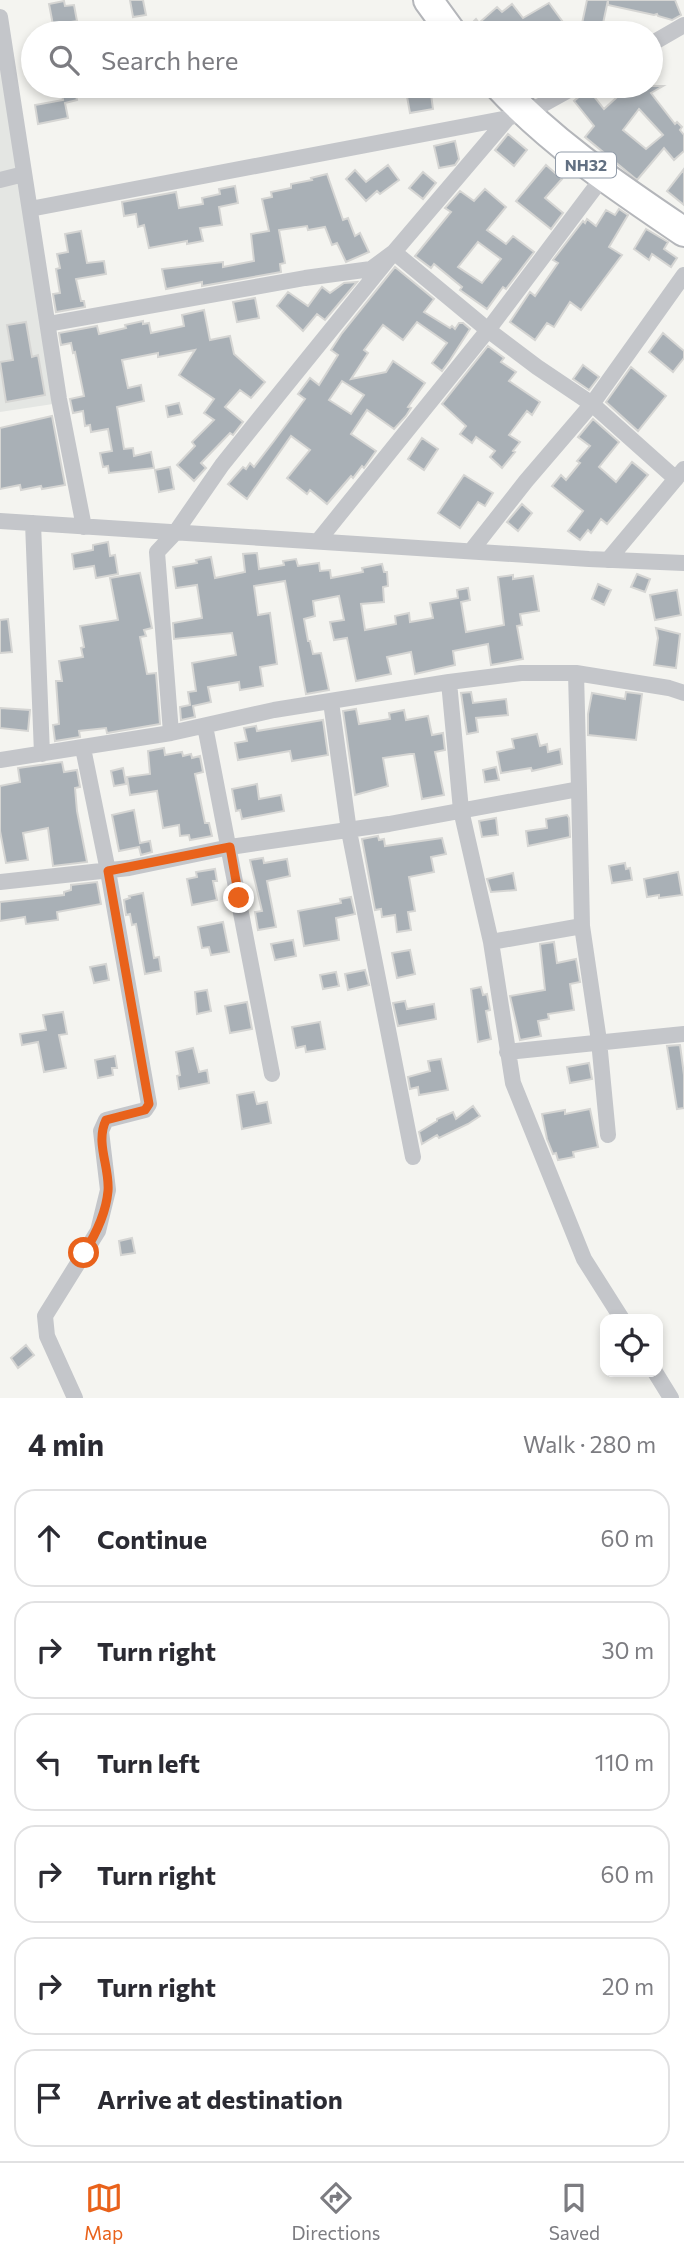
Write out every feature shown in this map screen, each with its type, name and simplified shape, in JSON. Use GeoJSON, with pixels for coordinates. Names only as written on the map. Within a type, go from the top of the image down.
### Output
{"type":"FeatureCollection","features":[{"type":"Feature","properties":{"kind":"highway"},"geometry":{"type":"LineString","coordinates":[[428,0],[443,21]]}},
{"type":"Feature","properties":{"kind":"highway","name":"NH32"},"geometry":{"type":"LineString","coordinates":[[506,98],[515,115],[684,232]]}},
{"type":"Feature","properties":{"kind":"street"},"geometry":{"type":"LineString","coordinates":[[0,17],[59,398],[85,527]]}},
{"type":"Feature","properties":{"kind":"street"},"geometry":{"type":"LineString","coordinates":[[663,37],[684,25]]}},
{"type":"Feature","properties":{"kind":"street"},"geometry":{"type":"LineString","coordinates":[[30,209],[515,115],[554,98]]}},
{"type":"Feature","properties":{"kind":"street"},"geometry":{"type":"LineString","coordinates":[[171,733],[157,552],[175,533],[222,465],[394,252],[515,115]]}},
{"type":"Feature","properties":{"kind":"street"},"geometry":{"type":"LineString","coordinates":[[0,180],[24,174]]}},
{"type":"Feature","properties":{"kind":"street"},"geometry":{"type":"LineString","coordinates":[[318,541],[488,330],[603,177]]}},
{"type":"Feature","properties":{"kind":"street"},"geometry":{"type":"LineString","coordinates":[[48,324],[305,278],[372,269],[394,252]]}},
{"type":"Feature","properties":{"kind":"street"},"geometry":{"type":"LineString","coordinates":[[394,252],[488,330],[592,404],[680,474],[608,560]]}},
{"type":"Feature","properties":{"kind":"street"},"geometry":{"type":"LineString","coordinates":[[471,551],[592,404],[684,275]]}},
{"type":"Feature","properties":{"kind":"street"},"geometry":{"type":"LineString","coordinates":[[0,521],[684,563]]}},
{"type":"Feature","properties":{"kind":"street"},"geometry":{"type":"LineString","coordinates":[[33,523],[42,754]]}},
{"type":"Feature","properties":{"kind":"street"},"geometry":{"type":"LineString","coordinates":[[0,760],[171,733],[274,710],[521,673],[576,673],[669,688],[684,693]]}},
{"type":"Feature","properties":{"kind":"street"},"geometry":{"type":"LineString","coordinates":[[576,673],[582,926],[599,1041],[608,1135]]}},
{"type":"Feature","properties":{"kind":"street"},"geometry":{"type":"LineString","coordinates":[[449,682],[461,810],[491,942],[513,1083],[584,1259],[619,1314]]}},
{"type":"Feature","properties":{"kind":"street"},"geometry":{"type":"LineString","coordinates":[[331,702],[349,831],[413,1157]]}},
{"type":"Feature","properties":{"kind":"street"},"geometry":{"type":"LineString","coordinates":[[205,726],[272,1074]]}},
{"type":"Feature","properties":{"kind":"street"},"geometry":{"type":"LineString","coordinates":[[75,1398],[47,1336],[45,1316],[98,1231],[108,1190],[100,1131],[106,1120],[145,1110],[149,1104],[108,871],[83,748]]}},
{"type":"Feature","properties":{"kind":"street"},"geometry":{"type":"LineString","coordinates":[[0,882],[108,871],[230,847],[349,831],[579,789]]}},
{"type":"Feature","properties":{"kind":"street"},"geometry":{"type":"LineString","coordinates":[[491,942],[582,926]]}},
{"type":"Feature","properties":{"kind":"street"},"geometry":{"type":"LineString","coordinates":[[507,1052],[684,1034]]}},
{"type":"Feature","properties":{"kind":"street"},"geometry":{"type":"LineString","coordinates":[[658,1377],[671,1398]]}},
{"type":"Feature","properties":{"kind":"shaded area"},"geometry":{"type":"Polygon","coordinates":[[[0,61],[53,404],[0,412],[0,61]]]}},
{"type":"Feature","properties":{"kind":"building"},"geometry":{"type":"Polygon","coordinates":[[[130,0],[143,0],[146,15],[133,17],[130,0]]]}},
{"type":"Feature","properties":{"kind":"building"},"geometry":{"type":"Polygon","coordinates":[[[587,0],[608,0],[604,21],[583,21],[587,0]]]}},
{"type":"Feature","properties":{"kind":"building"},"geometry":{"type":"Polygon","coordinates":[[[608,0],[675,0],[681,15],[672,20],[657,14],[608,5],[608,0]]]}},
{"type":"Feature","properties":{"kind":"building"},"geometry":{"type":"Polygon","coordinates":[[[64,1],[65,6],[74,5],[77,21],[52,21],[49,4],[64,1]]]}},
{"type":"Feature","properties":{"kind":"building"},"geometry":{"type":"Polygon","coordinates":[[[549,3],[562,21],[481,21],[497,7],[502,12],[512,4],[523,18],[549,3]]]}},
{"type":"Feature","properties":{"kind":"building"},"geometry":{"type":"Polygon","coordinates":[[[77,98],[65,103],[68,118],[38,124],[35,105],[77,98]]]}},
{"type":"Feature","properties":{"kind":"building"},"geometry":{"type":"Polygon","coordinates":[[[407,98],[432,98],[433,109],[410,113],[407,98]]]}},
{"type":"Feature","properties":{"kind":"building"},"geometry":{"type":"Polygon","coordinates":[[[578,98],[595,98],[604,109],[616,98],[655,98],[675,124],[677,122],[682,127],[680,130],[684,135],[684,151],[674,160],[664,148],[637,180],[585,137],[594,126],[574,101],[578,98]],[[639,109],[623,130],[646,149],[663,135],[639,109]]]}},
{"type":"Feature","properties":{"kind":"building"},"geometry":{"type":"Polygon","coordinates":[[[508,134],[527,150],[514,166],[495,150],[508,134]]]}},
{"type":"Feature","properties":{"kind":"building"},"geometry":{"type":"Polygon","coordinates":[[[455,141],[459,159],[455,165],[439,168],[434,146],[455,141]]]}},
{"type":"Feature","properties":{"kind":"building"},"geometry":{"type":"Polygon","coordinates":[[[388,165],[399,180],[380,194],[377,191],[366,201],[346,179],[355,170],[366,182],[388,165]]]}},
{"type":"Feature","properties":{"kind":"building"},"geometry":{"type":"Polygon","coordinates":[[[546,165],[562,179],[545,198],[563,213],[551,229],[516,201],[546,165]]]}},
{"type":"Feature","properties":{"kind":"building"},"geometry":{"type":"Polygon","coordinates":[[[684,169],[684,205],[667,191],[684,169]]]}},
{"type":"Feature","properties":{"kind":"building"},"geometry":{"type":"Polygon","coordinates":[[[423,172],[436,183],[423,199],[409,188],[423,172]]]}},
{"type":"Feature","properties":{"kind":"building"},"geometry":{"type":"Polygon","coordinates":[[[327,174],[343,220],[348,218],[355,236],[360,233],[369,252],[346,262],[337,243],[332,245],[325,227],[308,230],[307,226],[279,230],[285,263],[280,264],[281,272],[202,286],[202,282],[166,289],[162,269],[223,262],[223,267],[254,261],[251,234],[269,231],[262,199],[272,197],[271,192],[291,188],[291,184],[327,174]]]}},
{"type":"Feature","properties":{"kind":"building"},"geometry":{"type":"Polygon","coordinates":[[[235,186],[238,203],[219,207],[222,225],[200,228],[203,241],[149,248],[144,225],[138,227],[136,214],[124,216],[122,202],[176,192],[179,208],[203,204],[202,198],[220,194],[219,189],[235,186]]]}},
{"type":"Feature","properties":{"kind":"building"},"geometry":{"type":"Polygon","coordinates":[[[485,189],[506,207],[487,230],[506,244],[513,236],[534,252],[487,309],[460,290],[462,287],[434,264],[431,268],[415,256],[451,212],[445,208],[460,191],[474,201],[485,189]],[[478,242],[458,267],[482,283],[501,259],[478,242]]]}},
{"type":"Feature","properties":{"kind":"building"},"geometry":{"type":"Polygon","coordinates":[[[619,209],[628,215],[609,247],[622,255],[581,310],[570,302],[554,327],[547,323],[535,340],[510,322],[530,292],[535,296],[558,263],[553,260],[583,221],[585,223],[587,219],[596,226],[606,210],[615,215],[619,209]]]}},
{"type":"Feature","properties":{"kind":"building"},"geometry":{"type":"Polygon","coordinates":[[[646,229],[668,242],[664,249],[677,258],[671,267],[652,254],[649,260],[634,249],[646,229]]]}},
{"type":"Feature","properties":{"kind":"building"},"geometry":{"type":"Polygon","coordinates":[[[81,231],[87,263],[104,261],[106,274],[76,279],[85,307],[56,312],[53,294],[60,293],[56,269],[60,268],[57,254],[68,252],[65,234],[81,231]]]}},
{"type":"Feature","properties":{"kind":"building"},"geometry":{"type":"Polygon","coordinates":[[[395,267],[434,299],[424,312],[450,328],[452,326],[455,329],[459,323],[463,323],[470,329],[442,371],[432,363],[447,343],[417,322],[403,340],[383,325],[364,350],[368,353],[351,379],[386,372],[393,361],[425,383],[408,407],[411,408],[406,416],[394,429],[367,410],[351,434],[376,451],[364,468],[362,466],[353,478],[351,476],[327,504],[310,490],[307,494],[287,478],[310,450],[291,436],[247,499],[228,484],[243,467],[246,469],[250,463],[254,467],[305,399],[298,394],[310,378],[319,385],[338,355],[331,350],[395,267]],[[342,381],[329,400],[351,414],[364,395],[342,381]]]}},
{"type":"Feature","properties":{"kind":"building"},"geometry":{"type":"Polygon","coordinates":[[[357,282],[325,320],[317,314],[303,331],[277,306],[288,292],[308,306],[322,287],[330,293],[344,283],[357,282]]]}},
{"type":"Feature","properties":{"kind":"building"},"geometry":{"type":"Polygon","coordinates":[[[255,298],[259,318],[237,322],[233,302],[255,298]]]}},
{"type":"Feature","properties":{"kind":"building"},"geometry":{"type":"Polygon","coordinates":[[[204,310],[210,340],[230,336],[234,354],[265,382],[251,398],[240,390],[225,407],[243,422],[233,435],[230,433],[201,463],[206,468],[194,481],[177,465],[195,446],[192,442],[214,420],[204,413],[214,399],[179,375],[195,350],[122,360],[128,388],[141,385],[144,401],[117,407],[124,449],[133,448],[134,456],[151,452],[154,468],[109,473],[108,466],[103,467],[100,453],[112,451],[108,429],[91,432],[90,425],[85,426],[83,411],[73,413],[70,399],[84,396],[75,352],[73,353],[71,343],[61,345],[59,333],[97,326],[99,334],[143,321],[143,324],[149,323],[151,333],[184,326],[182,315],[204,310]]]}},
{"type":"Feature","properties":{"kind":"building"},"geometry":{"type":"Polygon","coordinates":[[[26,322],[32,357],[38,355],[45,395],[6,402],[0,362],[13,360],[7,325],[26,322]]]}},
{"type":"Feature","properties":{"kind":"building"},"geometry":{"type":"Polygon","coordinates":[[[663,333],[684,351],[684,358],[673,372],[649,352],[663,333]]]}},
{"type":"Feature","properties":{"kind":"building"},"geometry":{"type":"Polygon","coordinates":[[[488,346],[504,358],[501,362],[516,372],[509,381],[540,402],[532,415],[527,411],[509,435],[520,442],[502,468],[490,457],[495,451],[476,437],[472,443],[460,434],[466,426],[442,404],[488,346]]]}},
{"type":"Feature","properties":{"kind":"building"},"geometry":{"type":"Polygon","coordinates":[[[583,365],[599,377],[589,390],[573,379],[583,365]]]}},
{"type":"Feature","properties":{"kind":"building"},"geometry":{"type":"Polygon","coordinates":[[[631,367],[666,396],[638,431],[606,402],[631,367]]]}},
{"type":"Feature","properties":{"kind":"building"},"geometry":{"type":"Polygon","coordinates":[[[179,403],[182,414],[168,417],[166,406],[179,403]]]}},
{"type":"Feature","properties":{"kind":"building"},"geometry":{"type":"Polygon","coordinates":[[[52,416],[65,485],[21,490],[20,485],[0,489],[0,428],[52,416]]]}},
{"type":"Feature","properties":{"kind":"building"},"geometry":{"type":"Polygon","coordinates":[[[593,419],[619,442],[599,467],[616,482],[632,462],[648,475],[607,524],[601,519],[591,533],[588,530],[580,540],[568,531],[583,511],[552,486],[561,475],[566,480],[580,463],[577,461],[590,446],[578,437],[593,419]]]}},
{"type":"Feature","properties":{"kind":"building"},"geometry":{"type":"Polygon","coordinates":[[[422,438],[438,449],[424,470],[408,459],[422,438]]]}},
{"type":"Feature","properties":{"kind":"building"},"geometry":{"type":"Polygon","coordinates":[[[170,467],[174,489],[159,492],[155,470],[170,467]]]}},
{"type":"Feature","properties":{"kind":"building"},"geometry":{"type":"Polygon","coordinates":[[[464,475],[493,493],[485,506],[478,502],[460,528],[438,513],[464,475]]]}},
{"type":"Feature","properties":{"kind":"building"},"geometry":{"type":"Polygon","coordinates":[[[522,504],[532,513],[518,531],[507,522],[522,504]]]}},
{"type":"Feature","properties":{"kind":"building"},"geometry":{"type":"Polygon","coordinates":[[[108,542],[110,556],[115,555],[118,574],[96,578],[94,566],[74,569],[72,554],[93,550],[93,545],[108,542]]]}},
{"type":"Feature","properties":{"kind":"building"},"geometry":{"type":"Polygon","coordinates":[[[257,553],[259,569],[284,565],[283,561],[296,559],[298,566],[319,563],[320,571],[330,570],[331,578],[363,572],[362,568],[382,564],[384,572],[387,572],[388,586],[383,587],[384,602],[361,604],[365,630],[396,624],[395,616],[409,613],[410,622],[433,618],[430,603],[458,598],[457,590],[468,588],[470,600],[461,602],[466,632],[504,625],[498,577],[513,575],[513,579],[533,576],[539,611],[520,614],[522,625],[517,626],[523,659],[491,665],[488,644],[453,651],[455,665],[415,674],[411,652],[387,657],[391,674],[356,681],[347,638],[334,640],[330,622],[344,620],[339,596],[313,601],[315,616],[304,619],[313,654],[321,653],[329,690],[306,694],[285,581],[254,586],[258,615],[270,613],[277,664],[260,667],[263,686],[240,690],[239,682],[208,687],[211,702],[193,706],[195,717],[181,720],[180,707],[190,705],[188,692],[196,691],[192,663],[236,655],[232,633],[174,639],[173,623],[202,618],[197,585],[176,588],[173,567],[197,563],[196,560],[211,557],[215,578],[245,572],[243,554],[257,553]]]}},
{"type":"Feature","properties":{"kind":"building"},"geometry":{"type":"Polygon","coordinates":[[[140,573],[152,628],[144,630],[146,636],[140,637],[147,674],[156,673],[160,724],[107,733],[106,728],[79,731],[80,737],[55,741],[53,725],[59,724],[56,681],[62,681],[59,661],[83,657],[80,626],[118,620],[110,578],[140,573]]]}},
{"type":"Feature","properties":{"kind":"building"},"geometry":{"type":"Polygon","coordinates":[[[637,574],[650,579],[645,592],[631,587],[637,574]]]}},
{"type":"Feature","properties":{"kind":"building"},"geometry":{"type":"Polygon","coordinates":[[[598,584],[611,590],[604,605],[592,599],[598,584]]]}},
{"type":"Feature","properties":{"kind":"building"},"geometry":{"type":"Polygon","coordinates":[[[677,590],[681,615],[655,620],[650,595],[677,590]]]}},
{"type":"Feature","properties":{"kind":"building"},"geometry":{"type":"Polygon","coordinates":[[[8,619],[12,652],[0,653],[0,620],[8,619]]]}},
{"type":"Feature","properties":{"kind":"building"},"geometry":{"type":"Polygon","coordinates":[[[656,628],[680,634],[676,668],[654,665],[658,638],[656,628]]]}},
{"type":"Feature","properties":{"kind":"building"},"geometry":{"type":"Polygon","coordinates":[[[471,692],[473,703],[506,699],[508,715],[476,718],[478,732],[467,734],[461,693],[471,692]]]}},
{"type":"Feature","properties":{"kind":"building"},"geometry":{"type":"Polygon","coordinates":[[[626,692],[642,694],[636,740],[588,735],[592,693],[625,699],[626,692]]]}},
{"type":"Feature","properties":{"kind":"building"},"geometry":{"type":"Polygon","coordinates":[[[0,708],[30,710],[28,731],[0,728],[0,708]]]}},
{"type":"Feature","properties":{"kind":"building"},"geometry":{"type":"Polygon","coordinates":[[[356,709],[359,724],[390,719],[389,713],[404,710],[406,720],[428,716],[432,735],[443,733],[445,750],[435,752],[444,795],[422,799],[414,754],[410,754],[383,758],[388,786],[355,795],[343,711],[356,709]]]}},
{"type":"Feature","properties":{"kind":"building"},"geometry":{"type":"Polygon","coordinates":[[[323,720],[328,755],[292,761],[290,751],[238,760],[235,743],[247,741],[244,728],[256,726],[257,731],[323,720]]]}},
{"type":"Feature","properties":{"kind":"building"},"geometry":{"type":"Polygon","coordinates":[[[537,734],[540,746],[547,744],[548,752],[560,749],[562,764],[532,771],[531,768],[501,773],[497,752],[514,748],[512,739],[537,734]]]}},
{"type":"Feature","properties":{"kind":"building"},"geometry":{"type":"Polygon","coordinates":[[[164,748],[165,755],[182,752],[183,756],[191,754],[192,758],[200,756],[203,772],[195,774],[205,823],[209,823],[212,836],[190,840],[189,835],[180,836],[179,825],[163,828],[157,791],[130,795],[127,777],[150,774],[148,751],[164,748]]]}},
{"type":"Feature","properties":{"kind":"building"},"geometry":{"type":"Polygon","coordinates":[[[62,762],[64,772],[77,770],[80,787],[75,788],[77,811],[87,862],[53,866],[48,828],[23,833],[28,860],[6,863],[0,831],[0,786],[20,782],[18,768],[62,762]]]}},
{"type":"Feature","properties":{"kind":"building"},"geometry":{"type":"Polygon","coordinates":[[[496,767],[499,780],[485,782],[483,770],[496,767]]]}},
{"type":"Feature","properties":{"kind":"building"},"geometry":{"type":"Polygon","coordinates":[[[123,768],[126,784],[114,786],[111,771],[123,768]]]}},
{"type":"Feature","properties":{"kind":"building"},"geometry":{"type":"Polygon","coordinates":[[[257,784],[259,799],[281,795],[284,811],[242,819],[240,810],[236,811],[232,789],[257,784]]]}},
{"type":"Feature","properties":{"kind":"building"},"geometry":{"type":"Polygon","coordinates":[[[134,810],[140,843],[150,841],[152,852],[141,855],[139,847],[119,851],[112,815],[134,810]]]}},
{"type":"Feature","properties":{"kind":"building"},"geometry":{"type":"Polygon","coordinates":[[[567,815],[570,837],[528,846],[526,831],[547,828],[546,819],[567,815]]]}},
{"type":"Feature","properties":{"kind":"building"},"geometry":{"type":"Polygon","coordinates":[[[496,818],[498,835],[482,837],[479,821],[496,818]]]}},
{"type":"Feature","properties":{"kind":"building"},"geometry":{"type":"Polygon","coordinates":[[[378,836],[379,840],[384,839],[385,846],[442,838],[446,854],[431,857],[434,872],[409,877],[415,911],[408,912],[411,930],[397,932],[395,915],[382,917],[381,909],[375,910],[362,839],[378,836]]]}},
{"type":"Feature","properties":{"kind":"building"},"geometry":{"type":"Polygon","coordinates":[[[263,858],[264,863],[287,859],[290,876],[267,881],[276,927],[258,930],[255,912],[262,911],[250,860],[263,858]]]}},
{"type":"Feature","properties":{"kind":"building"},"geometry":{"type":"Polygon","coordinates":[[[625,863],[626,869],[630,868],[632,880],[612,883],[609,866],[625,863]]]}},
{"type":"Feature","properties":{"kind":"building"},"geometry":{"type":"Polygon","coordinates":[[[215,869],[217,881],[213,881],[217,900],[192,905],[187,879],[197,877],[196,872],[215,869]]]}},
{"type":"Feature","properties":{"kind":"building"},"geometry":{"type":"Polygon","coordinates":[[[678,872],[682,895],[647,897],[644,879],[678,872]]]}},
{"type":"Feature","properties":{"kind":"building"},"geometry":{"type":"Polygon","coordinates":[[[513,873],[516,890],[491,892],[487,879],[513,873]]]}},
{"type":"Feature","properties":{"kind":"building"},"geometry":{"type":"Polygon","coordinates":[[[97,882],[101,904],[57,912],[58,920],[26,924],[25,917],[0,921],[0,902],[64,895],[64,892],[71,890],[71,885],[97,882]]]}},
{"type":"Feature","properties":{"kind":"building"},"geometry":{"type":"Polygon","coordinates":[[[143,893],[154,958],[159,957],[161,971],[145,974],[136,924],[132,925],[130,914],[126,915],[124,900],[143,893]]]}},
{"type":"Feature","properties":{"kind":"building"},"geometry":{"type":"Polygon","coordinates":[[[351,897],[355,914],[336,918],[339,940],[304,946],[298,911],[341,903],[340,899],[351,897]]]}},
{"type":"Feature","properties":{"kind":"building"},"geometry":{"type":"Polygon","coordinates":[[[223,922],[229,952],[211,955],[209,947],[202,948],[198,927],[223,922]]]}},
{"type":"Feature","properties":{"kind":"building"},"geometry":{"type":"Polygon","coordinates":[[[293,940],[296,956],[275,960],[271,944],[293,940]]]}},
{"type":"Feature","properties":{"kind":"building"},"geometry":{"type":"Polygon","coordinates":[[[554,942],[557,963],[576,959],[580,982],[570,984],[574,1010],[548,1014],[549,1019],[538,1021],[541,1036],[520,1040],[510,996],[545,990],[540,944],[554,942]]]}},
{"type":"Feature","properties":{"kind":"building"},"geometry":{"type":"Polygon","coordinates":[[[410,950],[415,974],[397,978],[392,953],[410,950]]]}},
{"type":"Feature","properties":{"kind":"building"},"geometry":{"type":"Polygon","coordinates":[[[106,964],[109,980],[94,983],[90,967],[106,964]]]}},
{"type":"Feature","properties":{"kind":"building"},"geometry":{"type":"Polygon","coordinates":[[[365,970],[369,985],[348,990],[345,974],[365,970]]]}},
{"type":"Feature","properties":{"kind":"building"},"geometry":{"type":"Polygon","coordinates":[[[336,972],[339,986],[323,989],[320,975],[336,972]]]}},
{"type":"Feature","properties":{"kind":"building"},"geometry":{"type":"Polygon","coordinates":[[[481,987],[483,995],[487,994],[490,1010],[486,1011],[491,1039],[478,1042],[471,989],[481,987]]]}},
{"type":"Feature","properties":{"kind":"building"},"geometry":{"type":"Polygon","coordinates":[[[207,990],[211,1011],[197,1014],[195,992],[207,990]]]}},
{"type":"Feature","properties":{"kind":"building"},"geometry":{"type":"Polygon","coordinates":[[[405,1001],[407,1009],[434,1004],[436,1019],[398,1026],[393,1003],[405,1001]]]}},
{"type":"Feature","properties":{"kind":"building"},"geometry":{"type":"Polygon","coordinates":[[[247,1002],[252,1029],[230,1033],[225,1006],[247,1002]]]}},
{"type":"Feature","properties":{"kind":"building"},"geometry":{"type":"Polygon","coordinates":[[[63,1012],[67,1034],[59,1035],[66,1068],[44,1072],[38,1042],[22,1045],[20,1034],[46,1030],[43,1015],[63,1012]]]}},
{"type":"Feature","properties":{"kind":"building"},"geometry":{"type":"Polygon","coordinates":[[[320,1022],[325,1049],[306,1052],[305,1046],[296,1048],[292,1027],[320,1022]]]}},
{"type":"Feature","properties":{"kind":"building"},"geometry":{"type":"Polygon","coordinates":[[[680,1045],[684,1108],[677,1109],[667,1046],[680,1045]]]}},
{"type":"Feature","properties":{"kind":"building"},"geometry":{"type":"Polygon","coordinates":[[[193,1048],[199,1072],[207,1070],[209,1083],[179,1089],[177,1076],[180,1075],[176,1052],[193,1048]]]}},
{"type":"Feature","properties":{"kind":"building"},"geometry":{"type":"Polygon","coordinates":[[[115,1056],[117,1068],[112,1068],[113,1075],[98,1078],[95,1060],[115,1056]]]}},
{"type":"Feature","properties":{"kind":"building"},"geometry":{"type":"Polygon","coordinates":[[[441,1059],[448,1090],[419,1095],[418,1087],[410,1089],[408,1077],[430,1071],[428,1061],[441,1059]]]}},
{"type":"Feature","properties":{"kind":"building"},"geometry":{"type":"Polygon","coordinates":[[[589,1063],[592,1079],[570,1083],[567,1067],[589,1063]]]}},
{"type":"Feature","properties":{"kind":"building"},"geometry":{"type":"Polygon","coordinates":[[[254,1092],[257,1104],[267,1102],[271,1123],[242,1129],[237,1095],[254,1092]]]}},
{"type":"Feature","properties":{"kind":"building"},"geometry":{"type":"Polygon","coordinates":[[[473,1106],[480,1116],[422,1144],[419,1132],[453,1112],[456,1119],[473,1106]]]}},
{"type":"Feature","properties":{"kind":"building"},"geometry":{"type":"Polygon","coordinates":[[[590,1109],[598,1147],[573,1152],[574,1157],[558,1160],[547,1139],[542,1114],[565,1110],[565,1114],[590,1109]]]}},
{"type":"Feature","properties":{"kind":"building"},"geometry":{"type":"Polygon","coordinates":[[[132,1238],[135,1253],[121,1255],[119,1241],[132,1238]]]}},
{"type":"Feature","properties":{"kind":"building"},"geometry":{"type":"Polygon","coordinates":[[[26,1345],[34,1355],[18,1368],[11,1358],[26,1345]]]}},
{"type":"Feature","properties":{"kind":"route"},"geometry":{"type":"LineString","coordinates":[[84,1253],[98,1231],[108,1190],[100,1131],[106,1120],[145,1110],[149,1104],[108,871],[230,847],[239,898]]}}]}
